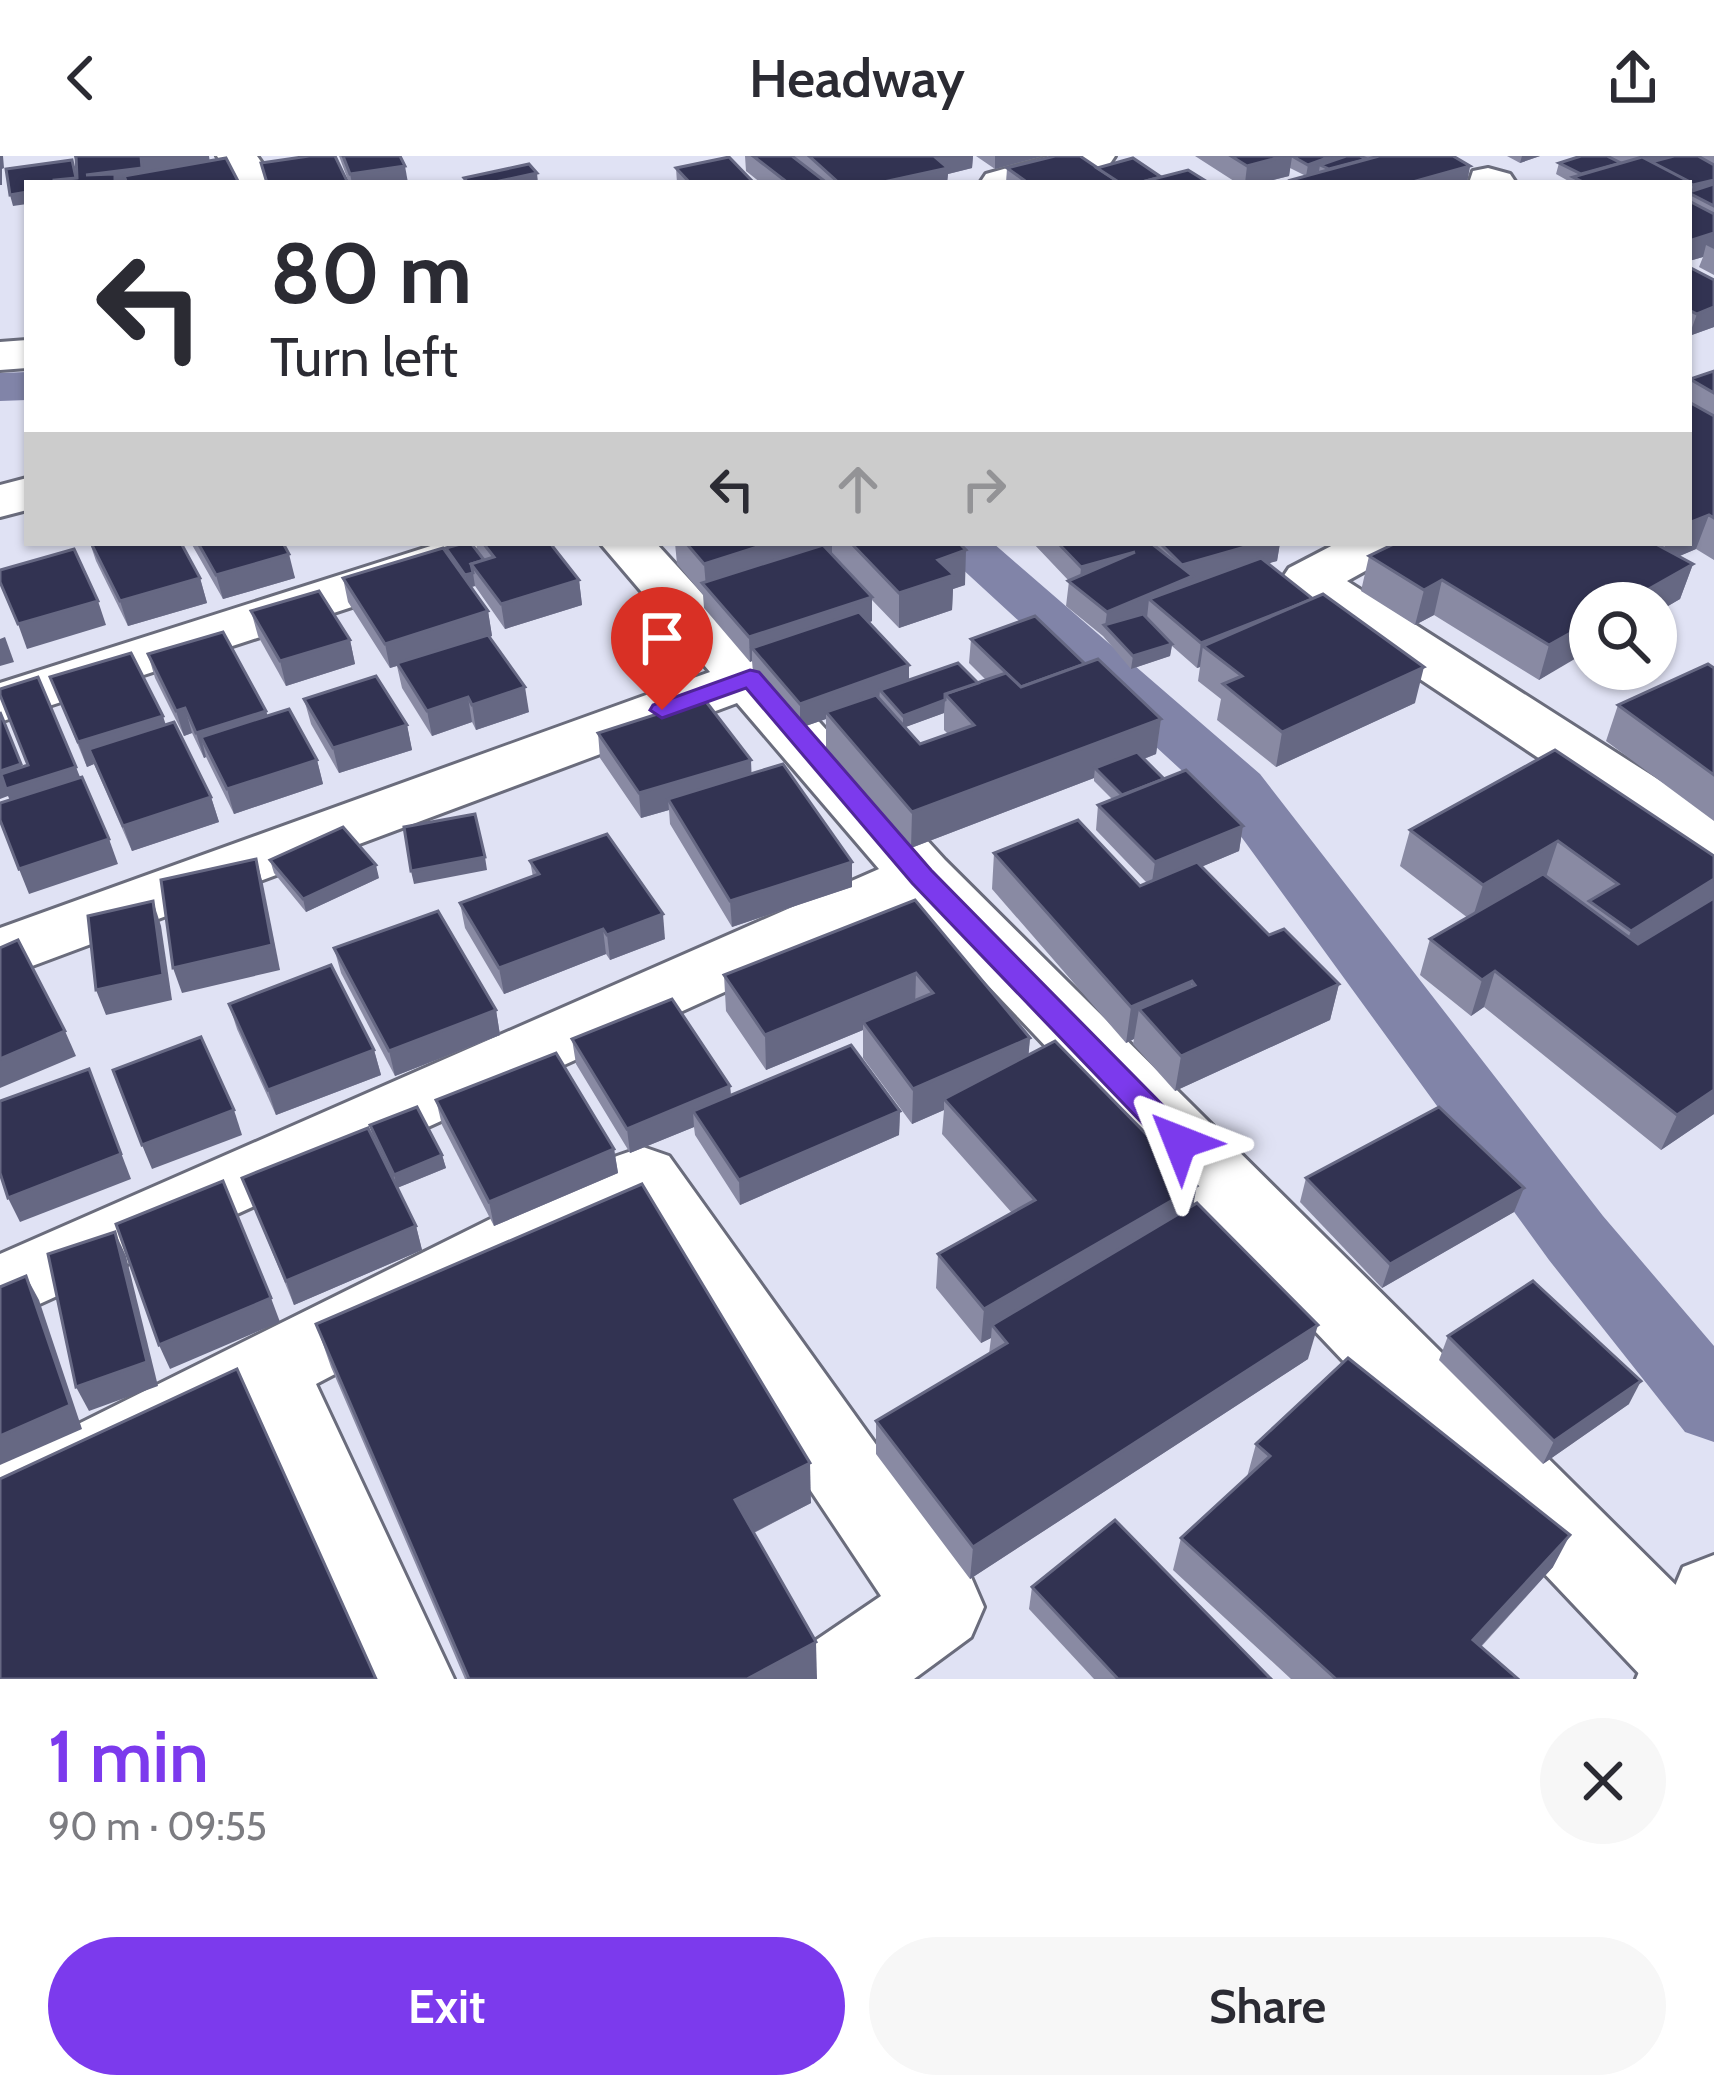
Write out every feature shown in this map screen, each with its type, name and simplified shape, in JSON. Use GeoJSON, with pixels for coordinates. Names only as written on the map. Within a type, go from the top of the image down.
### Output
{"type":"FeatureCollection","features":[{"type":"Feature","properties":{"kind":"street"},"geometry":{"type":"LineString","coordinates":[[1011,180],[1095,156]]}},
{"type":"Feature","properties":{"kind":"street"},"geometry":{"type":"LineString","coordinates":[[0,703],[486,546]]}},
{"type":"Feature","properties":{"kind":"street"},"geometry":{"type":"LineString","coordinates":[[630,546],[922,876],[1697,1641]]}},
{"type":"Feature","properties":{"kind":"street"},"geometry":{"type":"LineString","coordinates":[[1350,548],[1309,580],[1714,845]]}},
{"type":"Feature","properties":{"kind":"street"},"geometry":{"type":"LineString","coordinates":[[0,955],[750,678]]}},
{"type":"Feature","properties":{"kind":"street"},"geometry":{"type":"LineString","coordinates":[[0,1289],[922,876]]}},
{"type":"Feature","properties":{"kind":"street"},"geometry":{"type":"LineString","coordinates":[[0,1506],[643,1177],[940,1607],[838,1679]]}},
{"type":"Feature","properties":{"kind":"street"},"geometry":{"type":"LineString","coordinates":[[268,1367],[408,1679]]}},
{"type":"Feature","properties":{"kind":"building"},"geometry":{"type":"Polygon","coordinates":[[[76,156],[141,156],[142,168],[86,175],[115,174],[115,180],[54,180],[77,178],[76,156]]]}},
{"type":"Feature","properties":{"kind":"building"},"geometry":{"type":"Polygon","coordinates":[[[335,156],[347,180],[266,180],[261,163],[335,156]]]}},
{"type":"Feature","properties":{"kind":"building"},"geometry":{"type":"Polygon","coordinates":[[[343,156],[400,156],[405,166],[350,174],[343,156]]]}},
{"type":"Feature","properties":{"kind":"building"},"geometry":{"type":"Polygon","coordinates":[[[753,156],[792,156],[823,180],[784,180],[753,156]]]}},
{"type":"Feature","properties":{"kind":"building"},"geometry":{"type":"Polygon","coordinates":[[[809,156],[934,156],[948,168],[893,180],[836,180],[809,156]]]}},
{"type":"Feature","properties":{"kind":"building"},"geometry":{"type":"Polygon","coordinates":[[[1055,156],[1080,156],[1116,180],[1024,180],[1007,168],[1055,156]]]}},
{"type":"Feature","properties":{"kind":"building"},"geometry":{"type":"Polygon","coordinates":[[[1231,156],[1285,156],[1247,166],[1231,156]]]}},
{"type":"Feature","properties":{"kind":"building"},"geometry":{"type":"Polygon","coordinates":[[[1292,156],[1332,156],[1308,165],[1292,156]]]}},
{"type":"Feature","properties":{"kind":"building"},"geometry":{"type":"Polygon","coordinates":[[[1346,156],[1367,159],[1329,169],[1320,165],[1346,156]]]}},
{"type":"Feature","properties":{"kind":"building"},"geometry":{"type":"Polygon","coordinates":[[[1379,156],[1453,156],[1470,166],[1420,180],[1291,180],[1379,156]]]}},
{"type":"Feature","properties":{"kind":"building"},"geometry":{"type":"Polygon","coordinates":[[[1581,156],[1607,156],[1621,163],[1581,174],[1559,163],[1581,156]]]}},
{"type":"Feature","properties":{"kind":"building"},"geometry":{"type":"Polygon","coordinates":[[[1698,156],[1714,165],[1714,180],[1693,185],[1692,180],[1651,162],[1698,156]]]}},
{"type":"Feature","properties":{"kind":"building"},"geometry":{"type":"Polygon","coordinates":[[[729,157],[751,180],[687,180],[676,168],[729,157]]]}},
{"type":"Feature","properties":{"kind":"building"},"geometry":{"type":"Polygon","coordinates":[[[1642,157],[1686,180],[1579,180],[1573,177],[1642,157]]]}},
{"type":"Feature","properties":{"kind":"building"},"geometry":{"type":"Polygon","coordinates":[[[226,158],[237,180],[126,180],[124,176],[226,158]]]}},
{"type":"Feature","properties":{"kind":"building"},"geometry":{"type":"Polygon","coordinates":[[[1133,158],[1161,177],[1115,180],[1097,168],[1133,158]]]}},
{"type":"Feature","properties":{"kind":"building"},"geometry":{"type":"Polygon","coordinates":[[[72,160],[76,178],[24,180],[24,193],[10,195],[6,169],[72,160]]]}},
{"type":"Feature","properties":{"kind":"building"},"geometry":{"type":"Polygon","coordinates":[[[529,164],[537,173],[504,180],[464,178],[529,164]]]}},
{"type":"Feature","properties":{"kind":"building"},"geometry":{"type":"Polygon","coordinates":[[[1188,170],[1204,180],[1150,180],[1188,170]]]}},
{"type":"Feature","properties":{"kind":"building"},"geometry":{"type":"Polygon","coordinates":[[[1714,184],[1714,206],[1692,195],[1714,184]]]}},
{"type":"Feature","properties":{"kind":"building"},"geometry":{"type":"Polygon","coordinates":[[[1692,203],[1714,214],[1714,233],[1692,240],[1692,203]]]}},
{"type":"Feature","properties":{"kind":"building"},"geometry":{"type":"Polygon","coordinates":[[[1692,269],[1714,280],[1714,307],[1692,312],[1692,269]]]}},
{"type":"Feature","properties":{"kind":"building"},"geometry":{"type":"Polygon","coordinates":[[[1714,371],[1714,393],[1692,380],[1714,371]]]}},
{"type":"Feature","properties":{"kind":"building"},"geometry":{"type":"Polygon","coordinates":[[[1692,404],[1714,416],[1714,518],[1709,515],[1692,522],[1692,404]]]}},
{"type":"Feature","properties":{"kind":"building"},"geometry":{"type":"Polygon","coordinates":[[[92,546],[183,546],[200,578],[120,601],[92,546]]]}},
{"type":"Feature","properties":{"kind":"building"},"geometry":{"type":"Polygon","coordinates":[[[200,546],[285,546],[289,554],[216,575],[200,546]]]}},
{"type":"Feature","properties":{"kind":"building"},"geometry":{"type":"Polygon","coordinates":[[[473,546],[484,560],[471,564],[473,573],[465,575],[446,548],[473,546]]]}},
{"type":"Feature","properties":{"kind":"building"},"geometry":{"type":"Polygon","coordinates":[[[485,546],[552,546],[579,580],[501,604],[471,564],[494,557],[485,546]]]}},
{"type":"Feature","properties":{"kind":"building"},"geometry":{"type":"Polygon","coordinates":[[[689,546],[761,546],[704,564],[689,546]]]}},
{"type":"Feature","properties":{"kind":"building"},"geometry":{"type":"Polygon","coordinates":[[[824,546],[872,597],[749,637],[702,583],[824,546]]]}},
{"type":"Feature","properties":{"kind":"building"},"geometry":{"type":"Polygon","coordinates":[[[854,546],[962,546],[966,550],[938,560],[954,575],[899,593],[854,546]]]}},
{"type":"Feature","properties":{"kind":"building"},"geometry":{"type":"Polygon","coordinates":[[[1061,546],[1155,546],[1193,576],[1107,612],[1068,581],[1135,552],[1081,567],[1061,546]]]}},
{"type":"Feature","properties":{"kind":"building"},"geometry":{"type":"Polygon","coordinates":[[[1163,546],[1248,546],[1182,565],[1163,546]]]}},
{"type":"Feature","properties":{"kind":"building"},"geometry":{"type":"Polygon","coordinates":[[[1390,546],[1660,546],[1693,564],[1661,582],[1569,582],[1569,634],[1549,645],[1442,580],[1424,590],[1369,556],[1390,546]]]}},
{"type":"Feature","properties":{"kind":"building"},"geometry":{"type":"Polygon","coordinates":[[[443,548],[488,611],[385,644],[343,578],[443,548]]]}},
{"type":"Feature","properties":{"kind":"building"},"geometry":{"type":"Polygon","coordinates":[[[74,549],[98,601],[18,624],[0,582],[0,570],[74,549]]]}},
{"type":"Feature","properties":{"kind":"building"},"geometry":{"type":"Polygon","coordinates":[[[1261,558],[1313,599],[1201,643],[1149,599],[1261,558]]]}},
{"type":"Feature","properties":{"kind":"building"},"geometry":{"type":"Polygon","coordinates":[[[319,591],[350,640],[280,661],[251,611],[319,591]]]}},
{"type":"Feature","properties":{"kind":"building"},"geometry":{"type":"Polygon","coordinates":[[[1323,594],[1424,667],[1282,732],[1223,684],[1242,676],[1203,646],[1323,594]]]}},
{"type":"Feature","properties":{"kind":"building"},"geometry":{"type":"Polygon","coordinates":[[[859,612],[909,665],[800,704],[752,648],[859,612]]]}},
{"type":"Feature","properties":{"kind":"building"},"geometry":{"type":"Polygon","coordinates":[[[1143,614],[1172,644],[1133,656],[1104,625],[1143,614]]]}},
{"type":"Feature","properties":{"kind":"building"},"geometry":{"type":"Polygon","coordinates":[[[1035,616],[1085,664],[1021,687],[971,639],[1035,616]]]}},
{"type":"Feature","properties":{"kind":"building"},"geometry":{"type":"Polygon","coordinates":[[[223,632],[266,711],[196,733],[185,708],[176,711],[148,654],[223,632]]]}},
{"type":"Feature","properties":{"kind":"building"},"geometry":{"type":"Polygon","coordinates":[[[488,635],[525,687],[472,705],[468,697],[427,711],[397,663],[488,635]]]}},
{"type":"Feature","properties":{"kind":"building"},"geometry":{"type":"Polygon","coordinates":[[[131,653],[163,716],[78,742],[50,677],[131,653]]]}},
{"type":"Feature","properties":{"kind":"building"},"geometry":{"type":"Polygon","coordinates":[[[1098,659],[1161,719],[912,812],[826,712],[876,695],[920,744],[974,725],[945,694],[1006,673],[1021,687],[1098,659]]]}},
{"type":"Feature","properties":{"kind":"building"},"geometry":{"type":"Polygon","coordinates":[[[958,663],[978,683],[903,716],[880,690],[958,663]]]}},
{"type":"Feature","properties":{"kind":"building"},"geometry":{"type":"Polygon","coordinates":[[[1708,664],[1714,668],[1714,775],[1618,705],[1651,690],[1677,690],[1677,678],[1708,664]]]}},
{"type":"Feature","properties":{"kind":"building"},"geometry":{"type":"Polygon","coordinates":[[[376,676],[407,725],[333,748],[304,699],[376,676]]]}},
{"type":"Feature","properties":{"kind":"building"},"geometry":{"type":"Polygon","coordinates":[[[38,677],[76,767],[6,789],[1,774],[28,765],[0,689],[38,677]]]}},
{"type":"Feature","properties":{"kind":"building"},"geometry":{"type":"Polygon","coordinates":[[[704,699],[751,760],[639,793],[598,733],[704,699]]]}},
{"type":"Feature","properties":{"kind":"building"},"geometry":{"type":"Polygon","coordinates":[[[289,709],[317,760],[227,789],[201,737],[289,709]]]}},
{"type":"Feature","properties":{"kind":"building"},"geometry":{"type":"Polygon","coordinates":[[[0,712],[21,764],[0,771],[0,712]]]}},
{"type":"Feature","properties":{"kind":"building"},"geometry":{"type":"Polygon","coordinates":[[[174,722],[211,797],[123,826],[89,749],[174,722]]]}},
{"type":"Feature","properties":{"kind":"building"},"geometry":{"type":"Polygon","coordinates":[[[1555,750],[1714,856],[1714,879],[1631,931],[1589,901],[1618,884],[1558,841],[1483,885],[1410,830],[1555,750]]]}},
{"type":"Feature","properties":{"kind":"building"},"geometry":{"type":"Polygon","coordinates":[[[1137,752],[1164,779],[1122,795],[1095,768],[1137,752]]]}},
{"type":"Feature","properties":{"kind":"building"},"geometry":{"type":"Polygon","coordinates":[[[783,764],[852,862],[730,901],[668,799],[783,764]]]}},
{"type":"Feature","properties":{"kind":"building"},"geometry":{"type":"Polygon","coordinates":[[[1186,770],[1243,826],[1155,862],[1098,805],[1186,770]]]}},
{"type":"Feature","properties":{"kind":"building"},"geometry":{"type":"Polygon","coordinates":[[[82,777],[109,839],[19,869],[0,820],[0,803],[82,777]]]}},
{"type":"Feature","properties":{"kind":"building"},"geometry":{"type":"Polygon","coordinates":[[[475,814],[485,857],[411,871],[404,827],[475,814]]]}},
{"type":"Feature","properties":{"kind":"building"},"geometry":{"type":"Polygon","coordinates":[[[1078,820],[1140,886],[1197,862],[1269,935],[1284,929],[1339,984],[1181,1056],[1139,1009],[1195,985],[1192,981],[1131,1007],[994,853],[1078,820]]]}},
{"type":"Feature","properties":{"kind":"building"},"geometry":{"type":"Polygon","coordinates":[[[343,827],[376,865],[303,899],[270,860],[343,827]]]}},
{"type":"Feature","properties":{"kind":"building"},"geometry":{"type":"Polygon","coordinates":[[[607,834],[663,914],[607,935],[603,929],[499,968],[460,903],[539,874],[530,861],[607,834]]]}},
{"type":"Feature","properties":{"kind":"building"},"geometry":{"type":"Polygon","coordinates":[[[256,859],[272,945],[173,968],[161,880],[256,859]]]}},
{"type":"Feature","properties":{"kind":"building"},"geometry":{"type":"Polygon","coordinates":[[[1543,874],[1638,944],[1714,898],[1714,1090],[1677,1115],[1495,971],[1482,980],[1430,939],[1543,874]]]}},
{"type":"Feature","properties":{"kind":"building"},"geometry":{"type":"Polygon","coordinates":[[[915,900],[1030,1038],[913,1089],[863,1022],[933,993],[916,973],[765,1035],[724,975],[915,900]]]}},
{"type":"Feature","properties":{"kind":"building"},"geometry":{"type":"Polygon","coordinates":[[[153,901],[163,975],[96,990],[88,916],[153,901]]]}},
{"type":"Feature","properties":{"kind":"building"},"geometry":{"type":"Polygon","coordinates":[[[438,911],[496,1010],[389,1051],[334,948],[438,911]]]}},
{"type":"Feature","properties":{"kind":"building"},"geometry":{"type":"Polygon","coordinates":[[[18,940],[65,1031],[0,1059],[0,948],[18,940]]]}},
{"type":"Feature","properties":{"kind":"building"},"geometry":{"type":"Polygon","coordinates":[[[331,965],[374,1050],[268,1090],[229,1004],[331,965]]]}},
{"type":"Feature","properties":{"kind":"building"},"geometry":{"type":"Polygon","coordinates":[[[672,999],[730,1086],[627,1129],[572,1039],[672,999]]]}},
{"type":"Feature","properties":{"kind":"building"},"geometry":{"type":"Polygon","coordinates":[[[201,1037],[234,1110],[142,1145],[113,1070],[201,1037]]]}},
{"type":"Feature","properties":{"kind":"building"},"geometry":{"type":"Polygon","coordinates":[[[1055,1041],[1197,1186],[984,1309],[938,1254],[1035,1200],[944,1099],[1055,1041]]]}},
{"type":"Feature","properties":{"kind":"building"},"geometry":{"type":"Polygon","coordinates":[[[851,1045],[900,1111],[739,1180],[693,1111],[851,1045]]]}},
{"type":"Feature","properties":{"kind":"building"},"geometry":{"type":"Polygon","coordinates":[[[556,1053],[614,1149],[489,1202],[436,1100],[556,1053]]]}},
{"type":"Feature","properties":{"kind":"building"},"geometry":{"type":"Polygon","coordinates":[[[89,1069],[121,1154],[8,1198],[0,1173],[0,1101],[89,1069]]]}},
{"type":"Feature","properties":{"kind":"building"},"geometry":{"type":"Polygon","coordinates":[[[417,1107],[442,1155],[394,1175],[370,1125],[417,1107]]]}},
{"type":"Feature","properties":{"kind":"building"},"geometry":{"type":"Polygon","coordinates":[[[1439,1107],[1524,1188],[1390,1264],[1306,1178],[1439,1107]]]}},
{"type":"Feature","properties":{"kind":"building"},"geometry":{"type":"Polygon","coordinates":[[[368,1128],[416,1226],[286,1281],[242,1178],[368,1128]]]}},
{"type":"Feature","properties":{"kind":"building"},"geometry":{"type":"Polygon","coordinates":[[[223,1181],[271,1298],[159,1345],[116,1224],[223,1181]]]}},
{"type":"Feature","properties":{"kind":"building"},"geometry":{"type":"Polygon","coordinates":[[[642,1184],[810,1463],[735,1500],[816,1642],[747,1679],[469,1679],[316,1324],[642,1184]]]}},
{"type":"Feature","properties":{"kind":"building"},"geometry":{"type":"Polygon","coordinates":[[[1197,1203],[1318,1325],[973,1547],[876,1421],[1007,1343],[992,1325],[1197,1203]]]}},
{"type":"Feature","properties":{"kind":"building"},"geometry":{"type":"Polygon","coordinates":[[[115,1232],[147,1362],[76,1387],[48,1254],[115,1232]]]}},
{"type":"Feature","properties":{"kind":"building"},"geometry":{"type":"Polygon","coordinates":[[[26,1276],[70,1405],[0,1436],[0,1287],[26,1276]]]}},
{"type":"Feature","properties":{"kind":"building"},"geometry":{"type":"Polygon","coordinates":[[[1533,1281],[1641,1381],[1554,1441],[1448,1336],[1533,1281]]]}},
{"type":"Feature","properties":{"kind":"building"},"geometry":{"type":"Polygon","coordinates":[[[1348,1358],[1570,1535],[1473,1640],[1518,1679],[1336,1679],[1181,1538],[1270,1456],[1256,1444],[1348,1358]]]}},
{"type":"Feature","properties":{"kind":"building"},"geometry":{"type":"Polygon","coordinates":[[[237,1369],[376,1679],[0,1679],[0,1479],[237,1369]]]}},
{"type":"Feature","properties":{"kind":"building"},"geometry":{"type":"Polygon","coordinates":[[[1115,1520],[1271,1679],[1118,1679],[1032,1587],[1115,1520]]]}},
{"type":"Feature","properties":{"kind":"waterway"},"geometry":{"type":"LineString","coordinates":[[0,387],[24,386]]}},
{"type":"Feature","properties":{"kind":"waterway"},"geometry":{"type":"LineString","coordinates":[[964,546],[1238,788],[1576,1238],[1714,1406]]}},
{"type":"Feature","properties":{"kind":"route"},"geometry":{"type":"LineString","coordinates":[[662,710],[750,678],[922,876],[1180,1142]]}}]}
